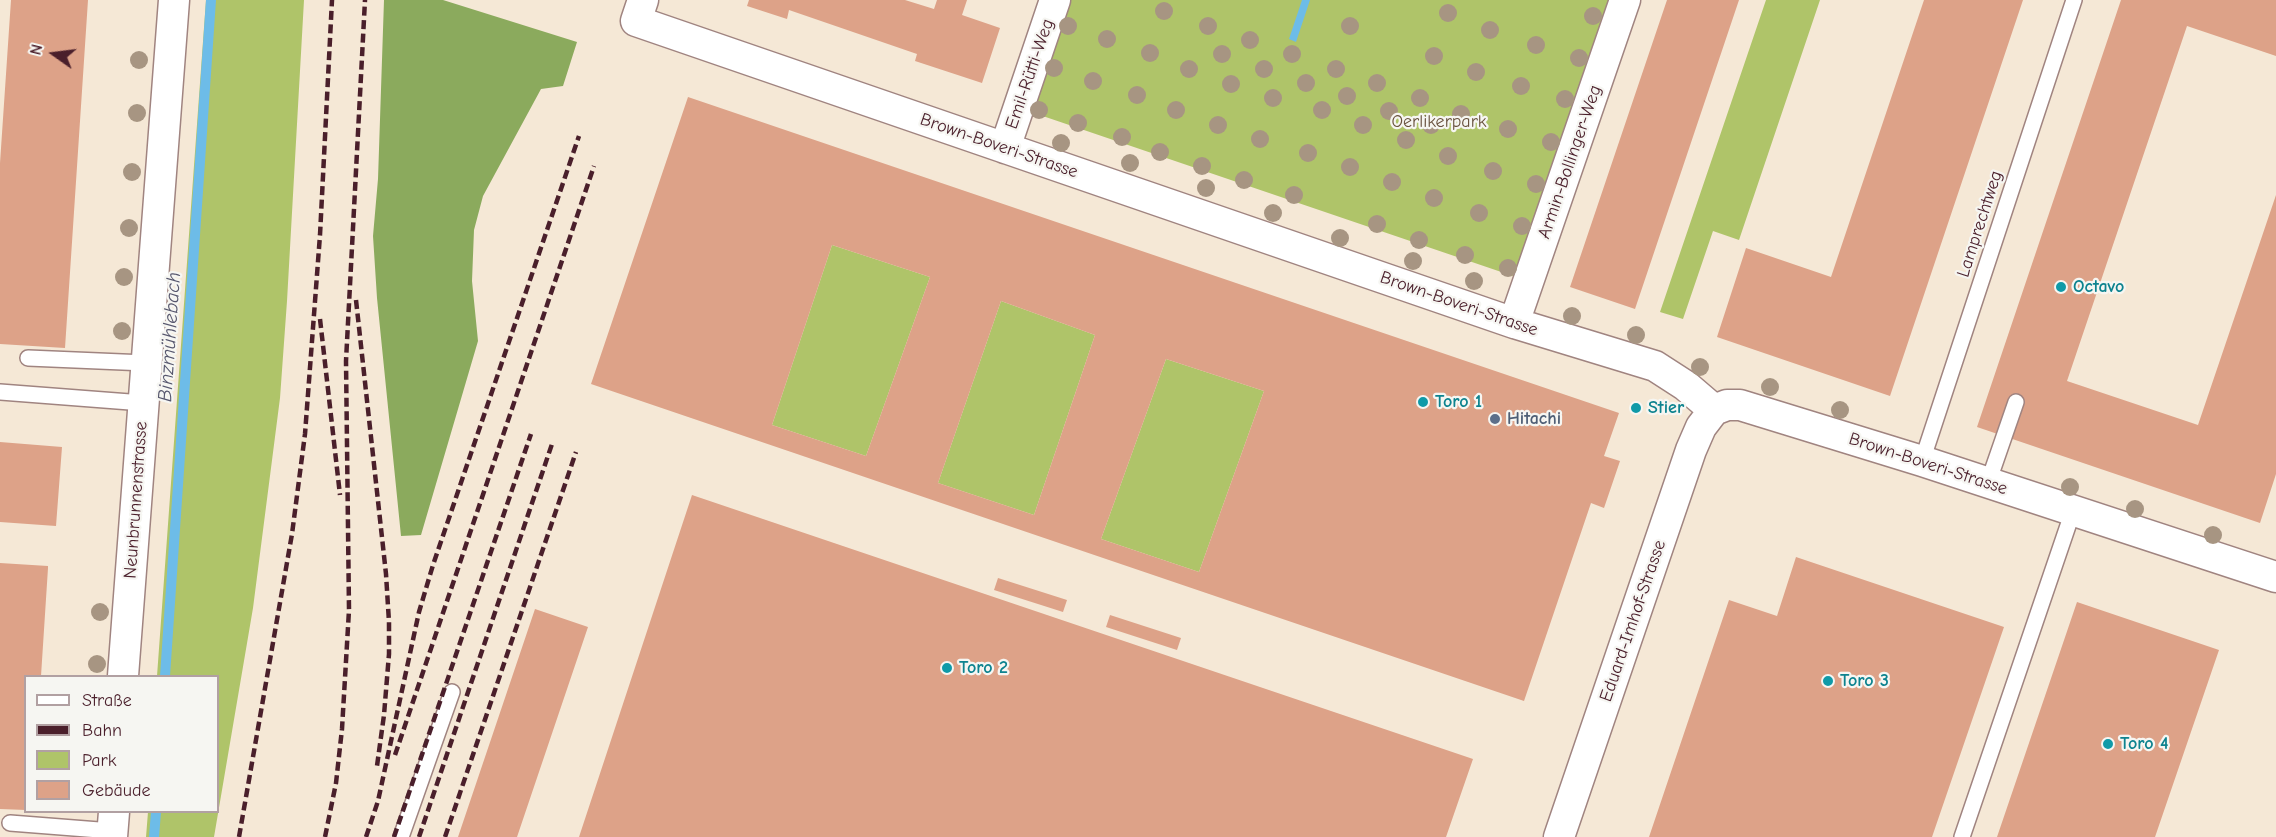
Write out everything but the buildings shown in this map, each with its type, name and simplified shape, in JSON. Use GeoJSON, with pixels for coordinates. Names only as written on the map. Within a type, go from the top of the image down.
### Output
{"type":"FeatureCollection","features":[{"type":"Feature","properties":{"kind":"street","name":"Neunbrunnenstrasse"},"geometry":{"type":"LineString","coordinates":[[123,675],[174,0]]}},
{"type":"Feature","properties":{"kind":"street","name":"Emil-Rütti-Weg"},"geometry":{"type":"LineString","coordinates":[[1005,148],[1055,0]]}},
{"type":"Feature","properties":{"kind":"street","name":"Armin-Bollinger-Weg"},"geometry":{"type":"LineString","coordinates":[[1514,323],[1625,0]]}},
{"type":"Feature","properties":{"kind":"street","name":"Brown-Boveri-Strasse"},"geometry":{"type":"LineString","coordinates":[[640,10],[1005,148],[1514,323],[1655,366],[1686,386],[1714,410],[1727,405],[1740,405],[1922,461],[2276,577]]}},
{"type":"Feature","properties":{"kind":"street","name":"Eduard-Imhof-Strasse"},"geometry":{"type":"LineString","coordinates":[[1559,837],[1691,450],[1701,427],[1714,410]]}},
{"type":"Feature","properties":{"kind":"lane","name":"Lamprechtweg"},"geometry":{"type":"LineString","coordinates":[[1922,461],[2074,0]]}},
{"type":"Feature","properties":{"kind":"lane"},"geometry":{"type":"LineString","coordinates":[[28,358],[146,363]]}},
{"type":"Feature","properties":{"kind":"lane"},"geometry":{"type":"LineString","coordinates":[[0,392],[143,403]]}},
{"type":"Feature","properties":{"kind":"lane"},"geometry":{"type":"LineString","coordinates":[[1988,483],[2016,402]]}},
{"type":"Feature","properties":{"kind":"lane"},"geometry":{"type":"LineString","coordinates":[[1962,837],[2073,511]]}},
{"type":"Feature","properties":{"kind":"lane"},"geometry":{"type":"LineString","coordinates":[[401,837],[452,692]]}},
{"type":"Feature","properties":{"kind":"lane"},"geometry":{"type":"LineString","coordinates":[[10,823],[113,826]]}},
{"type":"Feature","properties":{"kind":"green space"},"geometry":{"type":"Polygon","coordinates":[[[206,0],[304,0],[280,398],[253,608],[219,808],[219,675],[157,675],[206,0]]]}},
{"type":"Feature","properties":{"kind":"green space"},"geometry":{"type":"Polygon","coordinates":[[[384,0],[443,0],[577,42],[563,86],[541,89],[483,196],[474,230],[472,281],[478,341],[421,535],[401,536],[377,298],[373,236],[378,179],[384,0]]]}},
{"type":"Feature","properties":{"kind":"green space","name":"Oerlikerpark"},"geometry":{"type":"Polygon","coordinates":[[[1069,0],[1610,0],[1516,277],[1031,112],[1069,0]]]}},
{"type":"Feature","properties":{"kind":"green space"},"geometry":{"type":"Polygon","coordinates":[[[1766,0],[1820,0],[1739,240],[1713,231],[1683,319],[1660,312],[1766,0]]]}},
{"type":"Feature","properties":{"kind":"green space"},"geometry":{"type":"Polygon","coordinates":[[[832,245],[930,277],[866,456],[772,425],[832,245]]]}},
{"type":"Feature","properties":{"kind":"green space"},"geometry":{"type":"Polygon","coordinates":[[[1001,301],[1095,335],[1034,515],[938,483],[1001,301]]]}},
{"type":"Feature","properties":{"kind":"green space"},"geometry":{"type":"Polygon","coordinates":[[[1166,359],[1264,391],[1199,572],[1101,539],[1166,359]]]}},
{"type":"Feature","properties":{"kind":"green space"},"geometry":{"type":"Polygon","coordinates":[[[148,813],[218,813],[214,837],[146,837],[148,813]]]}},
{"type":"Feature","properties":{"kind":"water"},"geometry":{"type":"Polygon","coordinates":[[[1302,0],[1310,0],[1296,42],[1289,39],[1302,0]]]}},
{"type":"Feature","properties":{"kind":"waterway","name":"Binzmühlebach"},"geometry":{"type":"LineString","coordinates":[[165,675],[211,0]]}},
{"type":"Feature","properties":{"kind":"waterway","name":"Binzmühlebach"},"geometry":{"type":"LineString","coordinates":[[154,837],[156,813]]}},
{"type":"Feature","properties":{"kind":"railway"},"geometry":{"type":"LineString","coordinates":[[239,837],[292,534],[305,434],[320,235],[332,0]]}},
{"type":"Feature","properties":{"kind":"railway"},"geometry":{"type":"LineString","coordinates":[[325,837],[336,783],[342,729],[349,610],[346,361],[365,0]]}},
{"type":"Feature","properties":{"kind":"railway"},"geometry":{"type":"LineString","coordinates":[[366,837],[378,801],[419,612],[433,565],[579,136]]}},
{"type":"Feature","properties":{"kind":"railway"},"geometry":{"type":"LineString","coordinates":[[395,755],[594,166]]}},
{"type":"Feature","properties":{"kind":"railway"},"geometry":{"type":"LineString","coordinates":[[356,300],[386,574],[389,622],[384,715],[377,766]]}},
{"type":"Feature","properties":{"kind":"railway"},"geometry":{"type":"LineString","coordinates":[[320,319],[340,495]]}},
{"type":"Feature","properties":{"kind":"railway"},"geometry":{"type":"LineString","coordinates":[[394,837],[531,434]]}},
{"type":"Feature","properties":{"kind":"railway"},"geometry":{"type":"LineString","coordinates":[[419,837],[552,444]]}},
{"type":"Feature","properties":{"kind":"railway"},"geometry":{"type":"LineString","coordinates":[[445,837],[576,452]]}},
{"type":"Feature","properties":{"kind":"place","name":"Octavo"},"geometry":{"type":"Point","coordinates":[2061,287]}},
{"type":"Feature","properties":{"kind":"place","name":"Toro 1"},"geometry":{"type":"Point","coordinates":[1423,402]}},
{"type":"Feature","properties":{"kind":"place","name":"Stier"},"geometry":{"type":"Point","coordinates":[1636,408]}},
{"type":"Feature","properties":{"kind":"place","name":"Hitachi"},"geometry":{"type":"Point","coordinates":[1495,419]}},
{"type":"Feature","properties":{"kind":"place","name":"Toro 2"},"geometry":{"type":"Point","coordinates":[947,668]}},
{"type":"Feature","properties":{"kind":"place","name":"Toro 3"},"geometry":{"type":"Point","coordinates":[1828,681]}},
{"type":"Feature","properties":{"kind":"place","name":"Toro 4"},"geometry":{"type":"Point","coordinates":[2108,744]}}]}
